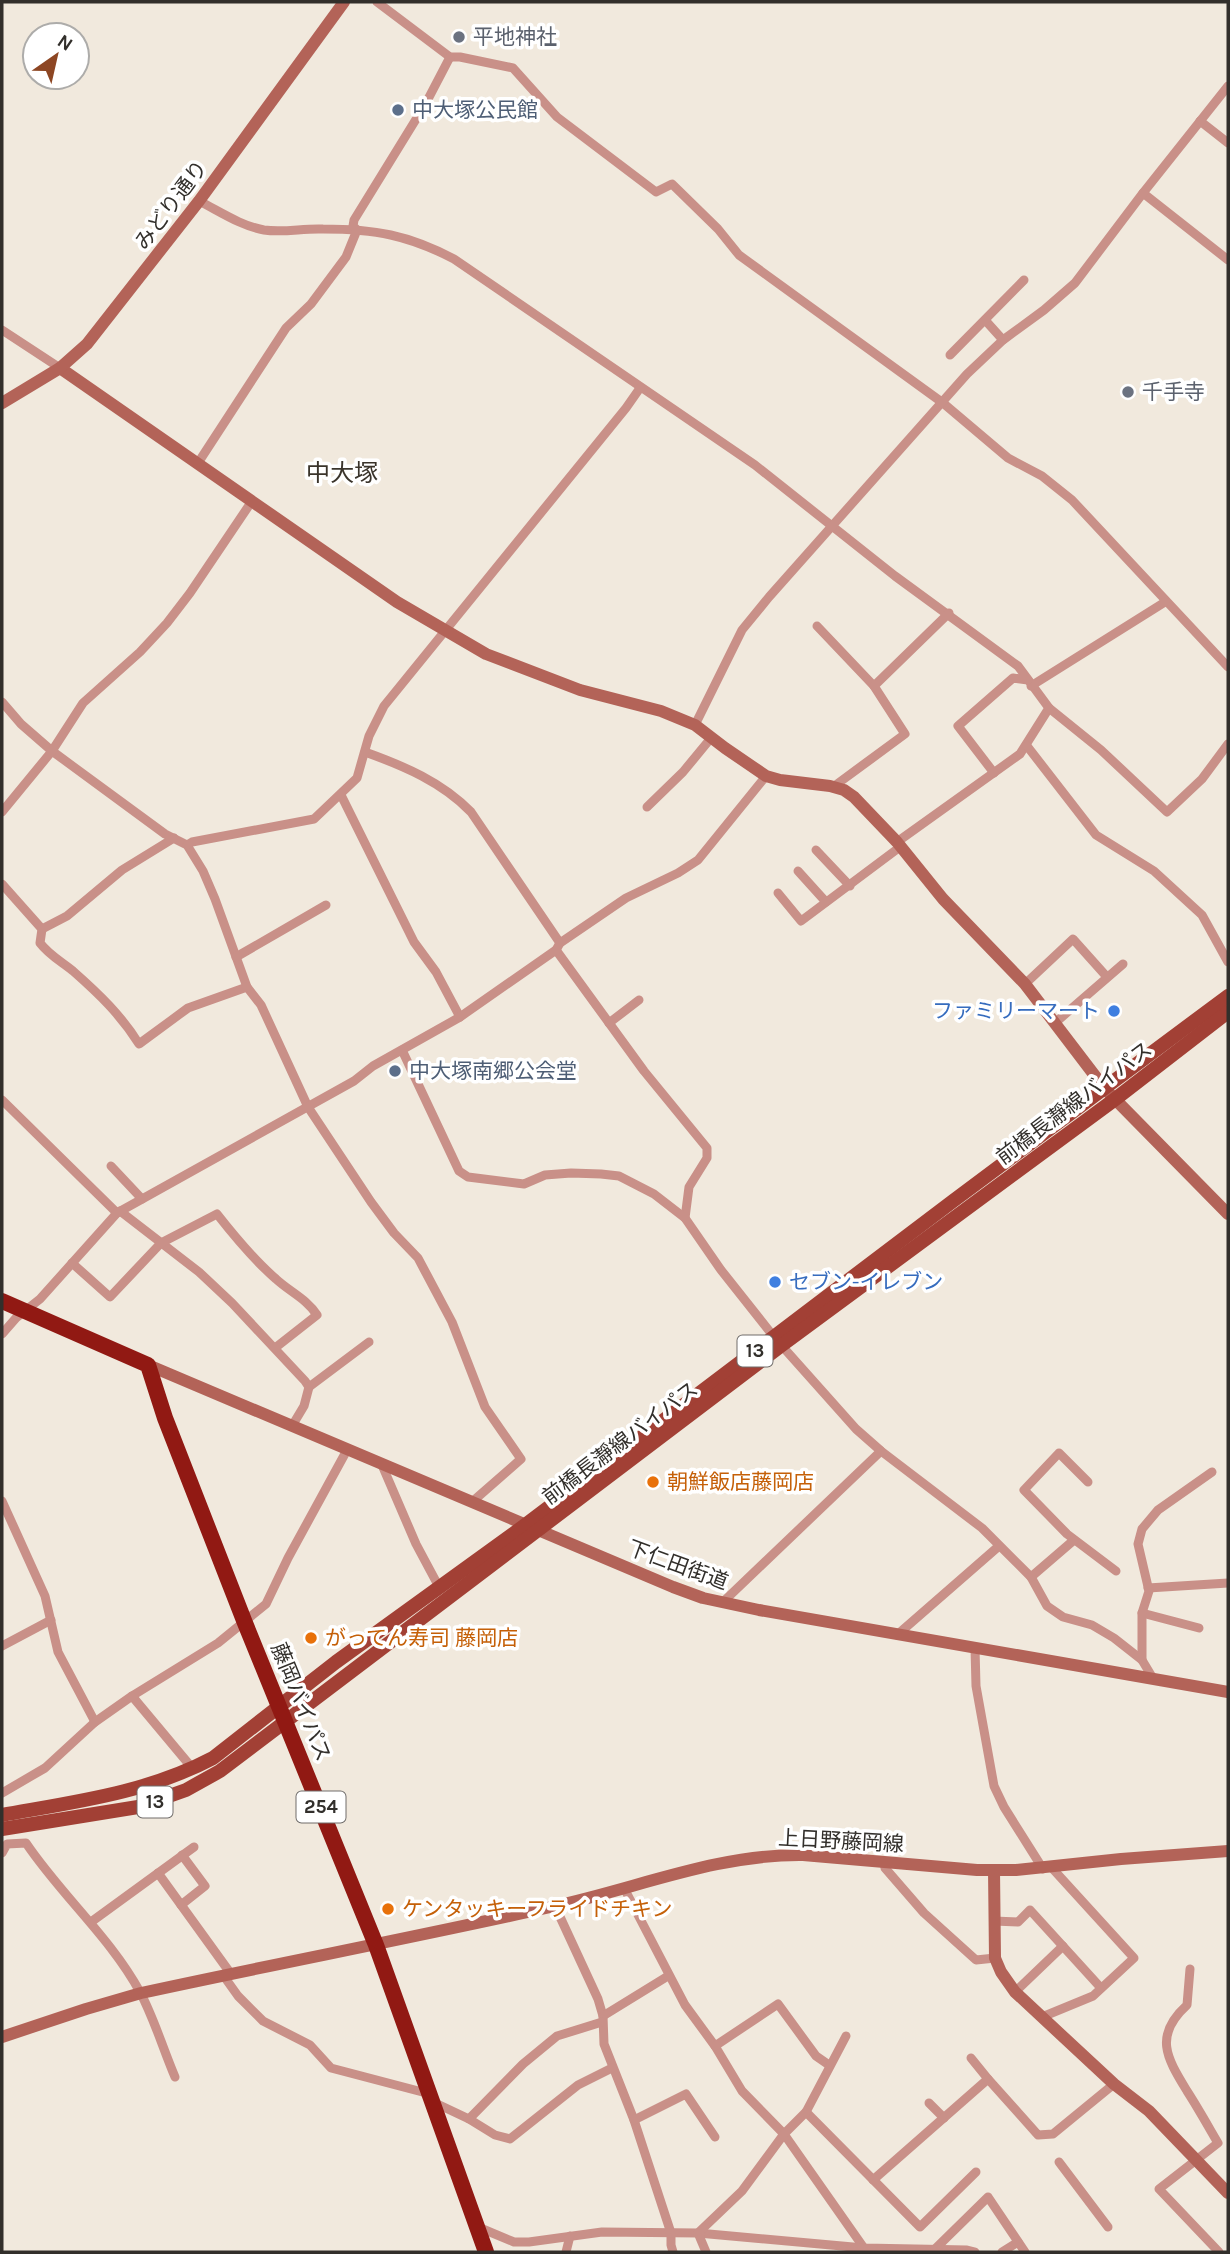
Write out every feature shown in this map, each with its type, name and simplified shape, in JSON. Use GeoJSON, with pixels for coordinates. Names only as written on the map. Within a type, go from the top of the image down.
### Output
{"type":"FeatureCollection","features":[{"type":"Feature","properties":{"kind":"highway"},"geometry":{"type":"LineString","coordinates":[[2,1301],[148,1365]]}},
{"type":"Feature","properties":{"kind":"highway","name":"藤岡バイパス"},"geometry":{"type":"LineString","coordinates":[[148,1365],[165,1418],[376,1945],[486,2252]]}},
{"type":"Feature","properties":{"kind":"main road","name":"前橋長瀞線バイパス"},"geometry":{"type":"LineString","coordinates":[[1110,1094],[1228,996]]}},
{"type":"Feature","properties":{"kind":"main road","name":"前橋長瀞線バイパス"},"geometry":{"type":"LineString","coordinates":[[2,1829],[154,1803],[186,1790],[220,1771],[284,1713],[439,1587],[778,1341],[1110,1094],[1228,1012]]}},
{"type":"Feature","properties":{"kind":"main road","name":"前橋長瀞線バイパス"},"geometry":{"type":"LineString","coordinates":[[2,1815],[149,1786],[213,1758],[284,1713],[539,1531],[778,1341]]}},
{"type":"Feature","properties":{"kind":"street","name":"みどり通り"},"geometry":{"type":"LineString","coordinates":[[2,403],[60,368],[96,334],[199,201],[344,2]]}},
{"type":"Feature","properties":{"kind":"street"},"geometry":{"type":"LineString","coordinates":[[376,2],[450,57],[513,68],[557,117],[656,192],[672,184],[718,229],[739,255],[943,403],[1000,452],[1042,476],[1072,499],[1166,602],[1227,663]]}},
{"type":"Feature","properties":{"kind":"street"},"geometry":{"type":"LineString","coordinates":[[357,230],[353,226],[357,215],[426,103],[450,57]]}},
{"type":"Feature","properties":{"kind":"street"},"geometry":{"type":"LineString","coordinates":[[695,725],[742,630],[967,374],[1003,340],[1075,283],[1228,86]]}},
{"type":"Feature","properties":{"kind":"street"},"geometry":{"type":"LineString","coordinates":[[1200,121],[1228,144]]}},
{"type":"Feature","properties":{"kind":"street"},"geometry":{"type":"LineString","coordinates":[[1143,193],[1228,260]]}},
{"type":"Feature","properties":{"kind":"street"},"geometry":{"type":"LineString","coordinates":[[199,201],[262,229],[292,232],[320,228],[390,233],[424,243],[454,259],[755,465],[895,576],[1018,666],[1049,708],[1101,750],[1167,812],[1202,779],[1228,744]]}},
{"type":"Feature","properties":{"kind":"street"},"geometry":{"type":"LineString","coordinates":[[198,463],[286,328],[311,304],[346,257],[357,230]]}},
{"type":"Feature","properties":{"kind":"street"},"geometry":{"type":"LineString","coordinates":[[950,355],[1024,280]]}},
{"type":"Feature","properties":{"kind":"street"},"geometry":{"type":"LineString","coordinates":[[985,320],[1003,340]]}},
{"type":"Feature","properties":{"kind":"street"},"geometry":{"type":"LineString","coordinates":[[2,330],[397,602],[486,654],[580,690],[662,711],[695,725],[766,776],[833,787],[855,797],[899,844],[943,899],[1025,984],[1110,1094],[1228,1214]]}},
{"type":"Feature","properties":{"kind":"street"},"geometry":{"type":"LineString","coordinates":[[187,845],[314,819],[341,796],[357,778],[369,736],[384,706],[640,388]]}},
{"type":"Feature","properties":{"kind":"street"},"geometry":{"type":"LineString","coordinates":[[2,812],[52,751],[83,703],[140,652],[167,623],[191,593],[253,501]]}},
{"type":"Feature","properties":{"kind":"street"},"geometry":{"type":"LineString","coordinates":[[994,773],[958,726],[1013,678],[1029,683],[1166,602]]}},
{"type":"Feature","properties":{"kind":"street"},"geometry":{"type":"LineString","coordinates":[[874,686],[949,613]]}},
{"type":"Feature","properties":{"kind":"street"},"geometry":{"type":"LineString","coordinates":[[817,626],[874,686],[905,734],[833,787]]}},
{"type":"Feature","properties":{"kind":"street"},"geometry":{"type":"LineString","coordinates":[[2,702],[21,724],[52,751],[187,845],[203,871],[247,987],[261,1005],[308,1107],[371,1202],[394,1233],[418,1258],[452,1322],[485,1407],[521,1459],[472,1502]]}},
{"type":"Feature","properties":{"kind":"street"},"geometry":{"type":"LineString","coordinates":[[778,894],[801,921],[1020,754],[1049,708]]}},
{"type":"Feature","properties":{"kind":"street"},"geometry":{"type":"LineString","coordinates":[[648,807],[683,772],[711,738]]}},
{"type":"Feature","properties":{"kind":"street"},"geometry":{"type":"LineString","coordinates":[[1027,746],[1096,835],[1154,872],[1202,915],[1228,962]]}},
{"type":"Feature","properties":{"kind":"street"},"geometry":{"type":"LineString","coordinates":[[365,752],[402,765],[456,796],[471,812],[609,1023],[643,1071],[707,1148],[707,1158],[689,1187],[685,1218]]}},
{"type":"Feature","properties":{"kind":"street"},"geometry":{"type":"LineString","coordinates":[[2,1334],[40,1299],[119,1212],[308,1107],[460,1017],[626,898],[678,873],[698,860],[766,776]]}},
{"type":"Feature","properties":{"kind":"street"},"geometry":{"type":"LineString","coordinates":[[341,796],[414,942],[436,972],[460,1017]]}},
{"type":"Feature","properties":{"kind":"street"},"geometry":{"type":"LineString","coordinates":[[42,929],[67,916],[122,870],[174,838]]}},
{"type":"Feature","properties":{"kind":"street"},"geometry":{"type":"LineString","coordinates":[[816,849],[850,886]]}},
{"type":"Feature","properties":{"kind":"street"},"geometry":{"type":"LineString","coordinates":[[798,871],[825,902]]}},
{"type":"Feature","properties":{"kind":"street"},"geometry":{"type":"LineString","coordinates":[[2,884],[42,929],[40,943],[113,1008],[139,1044],[188,1007],[247,987]]}},
{"type":"Feature","properties":{"kind":"street"},"geometry":{"type":"LineString","coordinates":[[236,957],[326,905]]}},
{"type":"Feature","properties":{"kind":"street"},"geometry":{"type":"LineString","coordinates":[[1025,984],[1073,939],[1107,977]]}},
{"type":"Feature","properties":{"kind":"street"},"geometry":{"type":"LineString","coordinates":[[1056,1023],[1123,964]]}},
{"type":"Feature","properties":{"kind":"street"},"geometry":{"type":"LineString","coordinates":[[609,1023],[639,1000]]}},
{"type":"Feature","properties":{"kind":"street"},"geometry":{"type":"LineString","coordinates":[[402,1050],[459,1171],[468,1177],[524,1184],[545,1175],[571,1173],[619,1176],[654,1194],[685,1218],[721,1270],[778,1341],[856,1429],[982,1528],[1031,1577],[1047,1606],[1063,1617],[1092,1625],[1103,1632],[1142,1660],[1154,1680]]}},
{"type":"Feature","properties":{"kind":"street"},"geometry":{"type":"LineString","coordinates":[[2,1100],[119,1212],[207,1280],[275,1348],[309,1387]]}},
{"type":"Feature","properties":{"kind":"street"},"geometry":{"type":"LineString","coordinates":[[111,1166],[142,1199]]}},
{"type":"Feature","properties":{"kind":"street"},"geometry":{"type":"LineString","coordinates":[[72,1263],[110,1297],[161,1243],[217,1214],[244,1247],[278,1281],[313,1308],[317,1315],[275,1348]]}},
{"type":"Feature","properties":{"kind":"street"},"geometry":{"type":"LineString","coordinates":[[292,1426],[304,1406],[309,1387],[369,1342]]}},
{"type":"Feature","properties":{"kind":"street","name":"下仁田街道"},"geometry":{"type":"LineString","coordinates":[[148,1365],[673,1587],[723,1602],[1228,1692]]}},
{"type":"Feature","properties":{"kind":"street"},"geometry":{"type":"LineString","coordinates":[[3,1790],[45,1768],[95,1722],[218,1643],[246,1623],[266,1604],[347,1450]]}},
{"type":"Feature","properties":{"kind":"street"},"geometry":{"type":"LineString","coordinates":[[723,1602],[881,1451]]}},
{"type":"Feature","properties":{"kind":"street"},"geometry":{"type":"LineString","coordinates":[[1088,1482],[1059,1453],[1024,1490],[1074,1540],[1116,1571]]}},
{"type":"Feature","properties":{"kind":"street"},"geometry":{"type":"LineString","coordinates":[[382,1465],[416,1544],[439,1587]]}},
{"type":"Feature","properties":{"kind":"street"},"geometry":{"type":"LineString","coordinates":[[1142,1660],[1142,1613],[1149,1591],[1138,1544],[1142,1529],[1158,1510],[1212,1472]]}},
{"type":"Feature","properties":{"kind":"street"},"geometry":{"type":"LineString","coordinates":[[2,1501],[45,1596],[58,1652],[95,1722]]}},
{"type":"Feature","properties":{"kind":"street"},"geometry":{"type":"LineString","coordinates":[[1031,1577],[1074,1540]]}},
{"type":"Feature","properties":{"kind":"street"},"geometry":{"type":"LineString","coordinates":[[897,1634],[999,1546]]}},
{"type":"Feature","properties":{"kind":"street"},"geometry":{"type":"LineString","coordinates":[[1148,1588],[1228,1583],[1228,1577]]}},
{"type":"Feature","properties":{"kind":"street"},"geometry":{"type":"LineString","coordinates":[[1142,1613],[1199,1628]]}},
{"type":"Feature","properties":{"kind":"street"},"geometry":{"type":"LineString","coordinates":[[2,1646],[51,1620]]}},
{"type":"Feature","properties":{"kind":"street"},"geometry":{"type":"LineString","coordinates":[[975,1648],[976,1686],[993,1786],[1004,1807],[1048,1868],[1134,1958],[1093,1996],[1042,2017]]}},
{"type":"Feature","properties":{"kind":"street"},"geometry":{"type":"LineString","coordinates":[[132,1696],[193,1769]]}},
{"type":"Feature","properties":{"kind":"street"},"geometry":{"type":"LineString","coordinates":[[2,1853],[7,1844],[26,1843],[38,1861],[91,1922],[141,1993],[175,2077]]}},
{"type":"Feature","properties":{"kind":"street"},"geometry":{"type":"LineString","coordinates":[[91,1922],[194,1847]]}},
{"type":"Feature","properties":{"kind":"street","name":"上日野藤岡線"},"geometry":{"type":"LineString","coordinates":[[2,2037],[86,2008],[141,1993],[555,1906],[700,1867],[756,1857],[803,1855],[994,1870],[1048,1868],[1228,1851]]}},
{"type":"Feature","properties":{"kind":"street"},"geometry":{"type":"LineString","coordinates":[[181,1905],[205,1886],[182,1855]]}},
{"type":"Feature","properties":{"kind":"street"},"geometry":{"type":"LineString","coordinates":[[884,1862],[885,1868],[924,1913],[976,1960],[995,1958]]}},
{"type":"Feature","properties":{"kind":"street"},"geometry":{"type":"LineString","coordinates":[[994,1870],[995,1958],[1015,1992],[1114,2084],[1149,2111],[1228,2193]]}},
{"type":"Feature","properties":{"kind":"street"},"geometry":{"type":"LineString","coordinates":[[158,1872],[227,1975],[238,1996],[263,2021],[310,2045],[331,2068],[432,2098],[495,2135],[510,2139],[578,2085],[612,2068]]}},
{"type":"Feature","properties":{"kind":"street"},"geometry":{"type":"LineString","coordinates":[[624,1888],[668,1976],[742,2091],[784,2134],[863,2248]]}},
{"type":"Feature","properties":{"kind":"street"},"geometry":{"type":"LineString","coordinates":[[555,1906],[589,1976],[602,2019],[604,2044],[634,2120],[671,2233],[673,2252]]}},
{"type":"Feature","properties":{"kind":"street"},"geometry":{"type":"LineString","coordinates":[[994,1921],[1018,1922],[1030,1910],[1101,1988]]}},
{"type":"Feature","properties":{"kind":"street"},"geometry":{"type":"LineString","coordinates":[[1015,1992],[1063,1946]]}},
{"type":"Feature","properties":{"kind":"street"},"geometry":{"type":"LineString","coordinates":[[1190,1969],[1187,2006],[1173,2018],[1168,2029],[1166,2044],[1169,2060],[1218,2143],[1228,2149]]}},
{"type":"Feature","properties":{"kind":"street"},"geometry":{"type":"LineString","coordinates":[[469,2119],[523,2064],[557,2036],[602,2019],[668,1976]]}},
{"type":"Feature","properties":{"kind":"street"},"geometry":{"type":"LineString","coordinates":[[715,2046],[778,2004],[816,2056],[829,2065]]}},
{"type":"Feature","properties":{"kind":"street"},"geometry":{"type":"LineString","coordinates":[[698,2233],[742,2191],[784,2134],[806,2112],[846,2036]]}},
{"type":"Feature","properties":{"kind":"street"},"geometry":{"type":"LineString","coordinates":[[971,2058],[1038,2135],[1053,2134],[1114,2084]]}},
{"type":"Feature","properties":{"kind":"street"},"geometry":{"type":"LineString","coordinates":[[873,2180],[988,2079]]}},
{"type":"Feature","properties":{"kind":"street"},"geometry":{"type":"LineString","coordinates":[[634,2120],[686,2094],[715,2137]]}},
{"type":"Feature","properties":{"kind":"street"},"geometry":{"type":"LineString","coordinates":[[929,2104],[944,2118]]}},
{"type":"Feature","properties":{"kind":"street"},"geometry":{"type":"LineString","coordinates":[[806,2112],[920,2227],[976,2172]]}},
{"type":"Feature","properties":{"kind":"street"},"geometry":{"type":"LineString","coordinates":[[1218,2143],[1159,2189],[1219,2252]]}},
{"type":"Feature","properties":{"kind":"street"},"geometry":{"type":"LineString","coordinates":[[1059,2162],[1108,2227]]}},
{"type":"Feature","properties":{"kind":"street"},"geometry":{"type":"LineString","coordinates":[[935,2249],[988,2197],[1025,2252]]}},
{"type":"Feature","properties":{"kind":"street"},"geometry":{"type":"LineString","coordinates":[[478,2227],[514,2242],[601,2232],[698,2233],[863,2248],[975,2252]]}},
{"type":"Feature","properties":{"kind":"street"},"geometry":{"type":"LineString","coordinates":[[698,2233],[706,2252]]}},
{"type":"Feature","properties":{"kind":"street"},"geometry":{"type":"LineString","coordinates":[[566,2252],[570,2236]]}},
{"type":"Feature","properties":{"kind":"street"},"geometry":{"type":"LineString","coordinates":[[761,2240],[761,2252]]}},
{"type":"Feature","properties":{"kind":"street"},"geometry":{"type":"LineString","coordinates":[[1002,2252],[1018,2242]]}},
{"type":"Feature","properties":{"kind":"place","name":"平地神社"},"geometry":{"type":"Point","coordinates":[459,37]}},
{"type":"Feature","properties":{"kind":"place","name":"中大塚公民館"},"geometry":{"type":"Point","coordinates":[398,110]}},
{"type":"Feature","properties":{"kind":"place","name":"千手寺"},"geometry":{"type":"Point","coordinates":[1128,392]}},
{"type":"Feature","properties":{"kind":"place","name":"ファミリーマート"},"geometry":{"type":"Point","coordinates":[1114,1011]}},
{"type":"Feature","properties":{"kind":"place","name":"中大塚南郷公会堂"},"geometry":{"type":"Point","coordinates":[395,1071]}},
{"type":"Feature","properties":{"kind":"place","name":"セブン-イレブン"},"geometry":{"type":"Point","coordinates":[775,1282]}},
{"type":"Feature","properties":{"kind":"place","name":"朝鮮飯店藤岡店"},"geometry":{"type":"Point","coordinates":[653,1482]}},
{"type":"Feature","properties":{"kind":"place","name":"がってん寿司 藤岡店"},"geometry":{"type":"Point","coordinates":[311,1638]}},
{"type":"Feature","properties":{"kind":"place","name":"ケンタッキーフライドチキン"},"geometry":{"type":"Point","coordinates":[388,1909]}},
{"type":"Feature","properties":{"kind":"district","name":"中大塚"},"geometry":{"type":"Point","coordinates":[342,473]}}]}
